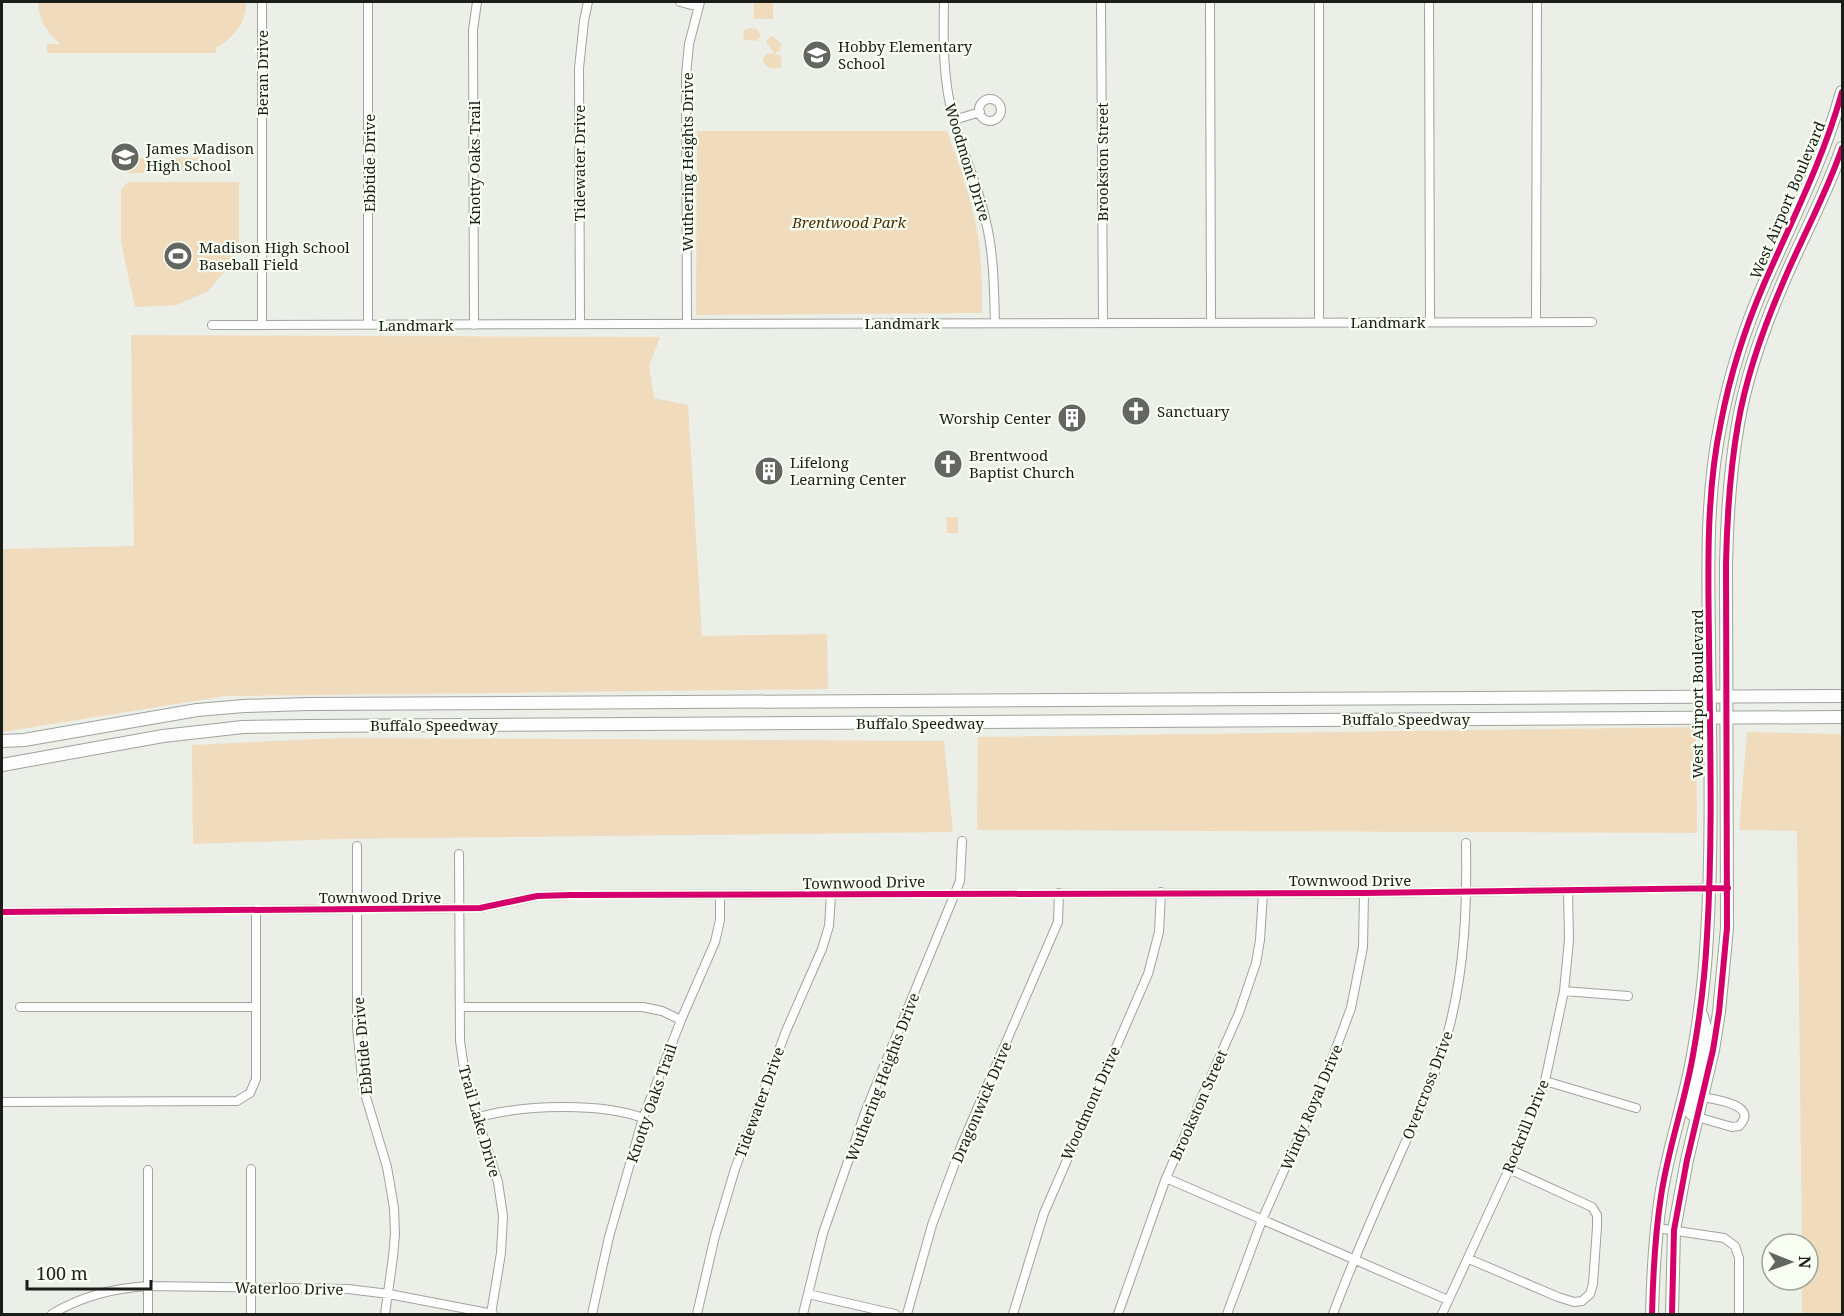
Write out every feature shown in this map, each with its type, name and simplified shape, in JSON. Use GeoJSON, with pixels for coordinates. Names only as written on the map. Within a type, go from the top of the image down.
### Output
{"type":"FeatureCollection","features":[{"type":"Feature","properties":{"kind":"main road","name":"West Airport Boulevard"},"geometry":{"type":"LineString","coordinates":[[1652,1314],[1656,1228],[1667,1167],[1693,1056],[1706,945],[1709,888],[1709,521],[1720,423],[1735,365],[1749,324],[1840,114],[1842,92]]}},
{"type":"Feature","properties":{"kind":"main road","name":"West Airport Boulevard"},"geometry":{"type":"LineString","coordinates":[[1672,1314],[1674,1230],[1681,1186],[1713,1050],[1727,928],[1726,564],[1727,520],[1733,461],[1741,410],[1767,323],[1782,284],[1831,179],[1842,148]]}},
{"type":"Feature","properties":{"kind":"main road"},"geometry":{"type":"LineString","coordinates":[[1749,324],[1767,323]]}},
{"type":"Feature","properties":{"kind":"main road","name":"Buffalo Speedway"},"geometry":{"type":"LineString","coordinates":[[2,741],[24,740],[160,715],[222,707],[308,704],[1842,696]]}},
{"type":"Feature","properties":{"kind":"main road"},"geometry":{"type":"LineString","coordinates":[[1418,698],[1418,719]]}},
{"type":"Feature","properties":{"kind":"main road"},"geometry":{"type":"LineString","coordinates":[[1551,698],[1551,719]]}},
{"type":"Feature","properties":{"kind":"main road"},"geometry":{"type":"LineString","coordinates":[[1149,699],[1149,722]]}},
{"type":"Feature","properties":{"kind":"main road"},"geometry":{"type":"LineString","coordinates":[[1283,699],[1283,720]]}},
{"type":"Feature","properties":{"kind":"main road"},"geometry":{"type":"LineString","coordinates":[[881,701],[881,723]]}},
{"type":"Feature","properties":{"kind":"main road"},"geometry":{"type":"LineString","coordinates":[[1017,701],[1017,722]]}},
{"type":"Feature","properties":{"kind":"main road"},"geometry":{"type":"LineString","coordinates":[[475,702],[475,725]]}},
{"type":"Feature","properties":{"kind":"main road"},"geometry":{"type":"LineString","coordinates":[[614,702],[614,724]]}},
{"type":"Feature","properties":{"kind":"main road"},"geometry":{"type":"LineString","coordinates":[[747,702],[747,724]]}},
{"type":"Feature","properties":{"kind":"main road"},"geometry":{"type":"LineString","coordinates":[[308,704],[308,726]]}},
{"type":"Feature","properties":{"kind":"main road"},"geometry":{"type":"LineString","coordinates":[[160,715],[163,736]]}},
{"type":"Feature","properties":{"kind":"main road","name":"Buffalo Speedway"},"geometry":{"type":"LineString","coordinates":[[2,765],[163,736],[243,728],[308,726],[1842,717]]}},
{"type":"Feature","properties":{"kind":"main road"},"geometry":{"type":"LineString","coordinates":[[24,740],[26,762]]}},
{"type":"Feature","properties":{"kind":"main road"},"geometry":{"type":"LineString","coordinates":[[1697,1117],[1691,1113],[1689,1107],[1706,1032],[1700,1009]]}},
{"type":"Feature","properties":{"kind":"street","name":"Beran Drive"},"geometry":{"type":"LineString","coordinates":[[262,2],[262,325]]}},
{"type":"Feature","properties":{"kind":"street","name":"Ebbtide Drive"},"geometry":{"type":"LineString","coordinates":[[368,2],[368,325]]}},
{"type":"Feature","properties":{"kind":"street","name":"Knotty Oaks Trail"},"geometry":{"type":"LineString","coordinates":[[474,325],[473,30],[477,2]]}},
{"type":"Feature","properties":{"kind":"street","name":"Tidewater Drive"},"geometry":{"type":"LineString","coordinates":[[580,324],[579,68],[588,2]]}},
{"type":"Feature","properties":{"kind":"street"},"geometry":{"type":"LineString","coordinates":[[680,2],[699,4]]}},
{"type":"Feature","properties":{"kind":"street","name":"Woodmont Drive"},"geometry":{"type":"LineString","coordinates":[[944,2],[943,52],[954,120],[987,224],[993,266],[995,323]]}},
{"type":"Feature","properties":{"kind":"street","name":"Brookston Street"},"geometry":{"type":"LineString","coordinates":[[1101,2],[1102,323]]}},
{"type":"Feature","properties":{"kind":"street"},"geometry":{"type":"LineString","coordinates":[[1210,2],[1211,322]]}},
{"type":"Feature","properties":{"kind":"street"},"geometry":{"type":"LineString","coordinates":[[1319,2],[1319,322]]}},
{"type":"Feature","properties":{"kind":"street"},"geometry":{"type":"LineString","coordinates":[[1429,2],[1430,322]]}},
{"type":"Feature","properties":{"kind":"street"},"geometry":{"type":"LineString","coordinates":[[1536,322],[1537,2]]}},
{"type":"Feature","properties":{"kind":"street","name":"Wuthering Heights Drive"},"geometry":{"type":"LineString","coordinates":[[687,323],[686,75],[689,44],[699,4]]}},
{"type":"Feature","properties":{"kind":"street"},"geometry":{"type":"LineString","coordinates":[[954,120],[980,112]]}},
{"type":"Feature","properties":{"kind":"street","name":"Landmark"},"geometry":{"type":"LineString","coordinates":[[212,325],[1592,322]]}},
{"type":"Feature","properties":{"kind":"street","name":"Wuthering Heights Drive"},"geometry":{"type":"LineString","coordinates":[[803,1314],[823,1233],[866,1110],[956,893],[960,881],[962,841]]}},
{"type":"Feature","properties":{"kind":"street","name":"Overcross Drive"},"geometry":{"type":"LineString","coordinates":[[1333,1314],[1353,1260],[1438,1063],[1458,991],[1464,946],[1466,843]]}},
{"type":"Feature","properties":{"kind":"street","name":"Ebbtide Drive"},"geometry":{"type":"LineString","coordinates":[[357,846],[357,1028],[363,1088],[387,1167],[394,1208],[395,1234],[385,1314]]}},
{"type":"Feature","properties":{"kind":"street","name":"Trail Lake Drive"},"geometry":{"type":"LineString","coordinates":[[459,854],[460,1041],[466,1082],[498,1182],[503,1216],[501,1254],[492,1314]]}},
{"type":"Feature","properties":{"kind":"street","name":"Townwood Drive"},"geometry":{"type":"LineString","coordinates":[[2,912],[459,909],[496,906],[537,896],[1263,893],[1728,888]]}},
{"type":"Feature","properties":{"kind":"street","name":"Rockrill Drive"},"geometry":{"type":"LineString","coordinates":[[1442,1314],[1509,1169],[1545,1081],[1564,991],[1569,940],[1568,890]]}},
{"type":"Feature","properties":{"kind":"street","name":"Woodmont Drive"},"geometry":{"type":"LineString","coordinates":[[1013,1314],[1048,1203],[1148,974],[1159,932],[1161,892]]}},
{"type":"Feature","properties":{"kind":"street","name":"Windy Royal Drive"},"geometry":{"type":"LineString","coordinates":[[1227,1314],[1262,1220],[1325,1078],[1351,1008],[1363,947],[1364,892]]}},
{"type":"Feature","properties":{"kind":"street","name":"Dragonwick Drive"},"geometry":{"type":"LineString","coordinates":[[907,1314],[932,1225],[962,1144],[1058,922],[1059,893]]}},
{"type":"Feature","properties":{"kind":"street","name":"Brookston Street"},"geometry":{"type":"LineString","coordinates":[[1118,1314],[1166,1178],[1249,986],[1260,940],[1263,893]]}},
{"type":"Feature","properties":{"kind":"street","name":"Tidewater Drive"},"geometry":{"type":"LineString","coordinates":[[697,1314],[715,1236],[735,1169],[778,1050],[822,949],[829,926],[831,894]]}},
{"type":"Feature","properties":{"kind":"street","name":"Knotty Oaks Trail"},"geometry":{"type":"LineString","coordinates":[[592,1314],[609,1237],[643,1118],[681,1020],[716,942],[720,920],[720,896]]}},
{"type":"Feature","properties":{"kind":"street"},"geometry":{"type":"LineString","coordinates":[[2,1102],[237,1101],[250,1093],[256,1079],[256,909]]}},
{"type":"Feature","properties":{"kind":"street"},"geometry":{"type":"LineString","coordinates":[[1564,991],[1628,996]]}},
{"type":"Feature","properties":{"kind":"street"},"geometry":{"type":"LineString","coordinates":[[20,1007],[256,1007]]}},
{"type":"Feature","properties":{"kind":"street"},"geometry":{"type":"LineString","coordinates":[[460,1007],[643,1007],[662,1011],[681,1020]]}},
{"type":"Feature","properties":{"kind":"street"},"geometry":{"type":"LineString","coordinates":[[1545,1081],[1636,1108]]}},
{"type":"Feature","properties":{"kind":"street"},"geometry":{"type":"LineString","coordinates":[[1697,1117],[1732,1127],[1739,1126],[1744,1116],[1742,1109],[1737,1105],[1702,1096]]}},
{"type":"Feature","properties":{"kind":"street"},"geometry":{"type":"LineString","coordinates":[[478,1117],[501,1111],[566,1108],[617,1110],[643,1118]]}},
{"type":"Feature","properties":{"kind":"street"},"geometry":{"type":"LineString","coordinates":[[251,1169],[251,1314]]}},
{"type":"Feature","properties":{"kind":"street"},"geometry":{"type":"LineString","coordinates":[[1469,1259],[1558,1298],[1574,1302],[1582,1301],[1590,1294],[1593,1284],[1597,1215],[1592,1207],[1509,1169]]}},
{"type":"Feature","properties":{"kind":"street"},"geometry":{"type":"LineString","coordinates":[[148,1170],[148,1314]]}},
{"type":"Feature","properties":{"kind":"street"},"geometry":{"type":"LineString","coordinates":[[1166,1178],[1448,1300]]}},
{"type":"Feature","properties":{"kind":"street"},"geometry":{"type":"LineString","coordinates":[[1656,1228],[1724,1238],[1735,1246],[1739,1258],[1739,1314]]}},
{"type":"Feature","properties":{"kind":"street","name":"Waterloo Drive"},"geometry":{"type":"LineString","coordinates":[[52,1314],[91,1295],[119,1288],[148,1286],[348,1289],[389,1294],[492,1314]]}},
{"type":"Feature","properties":{"kind":"street"},"geometry":{"type":"LineString","coordinates":[[808,1294],[895,1314]]}},
{"type":"Feature","properties":{"kind":"green space"},"geometry":{"type":"Polygon","coordinates":[[[38,2],[246,2],[244,17],[238,29],[216,48],[216,53],[47,53],[47,44],[61,44],[44,25],[38,2]]]}},
{"type":"Feature","properties":{"kind":"green space"},"geometry":{"type":"Polygon","coordinates":[[[754,2],[773,2],[773,19],[754,19],[754,2]]]}},
{"type":"Feature","properties":{"kind":"green space"},"geometry":{"type":"Polygon","coordinates":[[[757,29],[761,36],[756,41],[743,39],[744,30],[757,29]]]}},
{"type":"Feature","properties":{"kind":"green space"},"geometry":{"type":"Polygon","coordinates":[[[773,36],[781,44],[780,51],[774,53],[766,42],[773,36]]]}},
{"type":"Feature","properties":{"kind":"green space"},"geometry":{"type":"Polygon","coordinates":[[[774,53],[781,56],[780,68],[768,67],[763,61],[766,54],[774,53]]]}},
{"type":"Feature","properties":{"kind":"green space","name":"Brentwood Park"},"geometry":{"type":"Polygon","coordinates":[[[697,131],[947,131],[967,189],[976,225],[981,258],[982,313],[696,315],[697,131]]]}},
{"type":"Feature","properties":{"kind":"green space"},"geometry":{"type":"Polygon","coordinates":[[[127,158],[157,158],[157,173],[127,173],[127,158]]]}},
{"type":"Feature","properties":{"kind":"green space"},"geometry":{"type":"Polygon","coordinates":[[[172,158],[202,158],[202,172],[172,172],[172,158]]]}},
{"type":"Feature","properties":{"kind":"green space","name":"Madison High School Baseball Field"},"geometry":{"type":"Polygon","coordinates":[[[128,182],[239,182],[239,241],[226,270],[208,291],[177,305],[135,307],[121,242],[121,190],[128,182]]]}},
{"type":"Feature","properties":{"kind":"green space"},"geometry":{"type":"Polygon","coordinates":[[[131,335],[660,337],[649,366],[654,398],[688,405],[702,636],[827,634],[828,689],[226,696],[2,732],[2,549],[134,546],[131,335]]]}},
{"type":"Feature","properties":{"kind":"green space"},"geometry":{"type":"Polygon","coordinates":[[[946,517],[958,517],[958,533],[947,533],[946,517]]]}},
{"type":"Feature","properties":{"kind":"green space"},"geometry":{"type":"Polygon","coordinates":[[[1696,727],[1697,833],[977,830],[978,737],[1696,727]]]}},
{"type":"Feature","properties":{"kind":"green space"},"geometry":{"type":"Polygon","coordinates":[[[1747,732],[1842,734],[1842,1314],[1802,1314],[1802,1292],[1820,1292],[1820,1232],[1802,1232],[1797,831],[1739,830],[1747,732]]]}},
{"type":"Feature","properties":{"kind":"green space"},"geometry":{"type":"Polygon","coordinates":[[[341,738],[944,741],[953,832],[341,839],[193,844],[192,745],[341,738]]]}},
{"type":"Feature","properties":{"kind":"cycle path"},"geometry":{"type":"LineString","coordinates":[[1652,1314],[1661,1196],[1693,1055],[1706,951],[1711,825],[1708,558],[1710,503],[1716,449],[1729,387],[1744,335],[1816,166],[1842,92]]}},
{"type":"Feature","properties":{"kind":"cycle path"},"geometry":{"type":"LineString","coordinates":[[1672,1314],[1674,1230],[1687,1160],[1713,1050],[1727,928],[1726,564],[1729,494],[1735,441],[1741,406],[1762,336],[1842,148]]}},
{"type":"Feature","properties":{"kind":"cycle path"},"geometry":{"type":"LineString","coordinates":[[2,912],[480,908],[537,896],[571,895],[1364,893],[1728,888]]}},
{"type":"Feature","properties":{"kind":"place","name":"Hobby Elementary School"},"geometry":{"type":"Point","coordinates":[817,55]}},
{"type":"Feature","properties":{"kind":"place","name":"James Madison High School"},"geometry":{"type":"Point","coordinates":[125,157]}},
{"type":"Feature","properties":{"kind":"place","name":"Madison High School Baseball Field"},"geometry":{"type":"Point","coordinates":[178,256]}},
{"type":"Feature","properties":{"kind":"place","name":"Sanctuary"},"geometry":{"type":"Point","coordinates":[1136,411]}},
{"type":"Feature","properties":{"kind":"place","name":"Worship Center"},"geometry":{"type":"Point","coordinates":[1072,418]}},
{"type":"Feature","properties":{"kind":"place","name":"Brentwood Baptist Church"},"geometry":{"type":"Point","coordinates":[948,464]}},
{"type":"Feature","properties":{"kind":"place","name":"Lifelong Learning Center"},"geometry":{"type":"Point","coordinates":[769,471]}}]}
